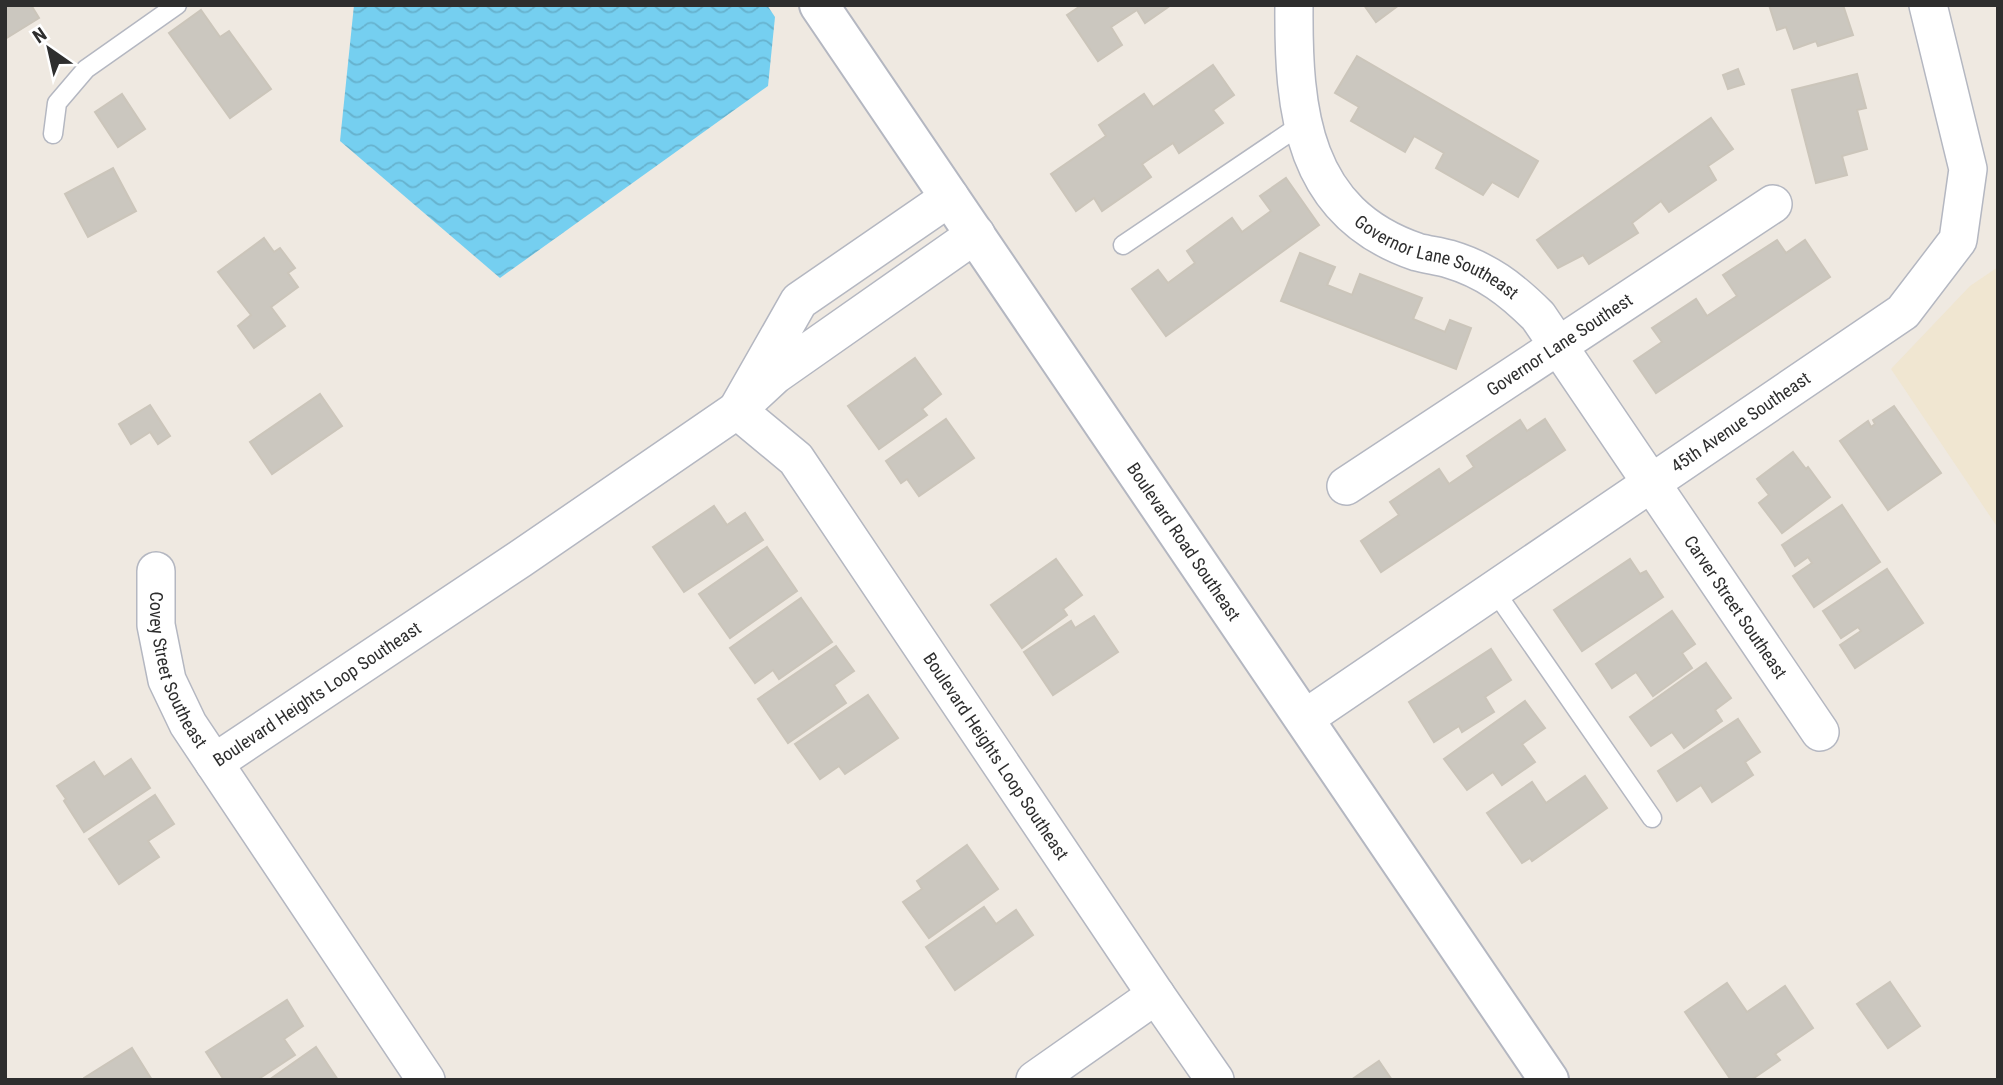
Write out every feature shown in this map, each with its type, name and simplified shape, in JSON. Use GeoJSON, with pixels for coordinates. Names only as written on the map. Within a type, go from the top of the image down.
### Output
{"type":"FeatureCollection","features":[{"type":"Feature","properties":{"kind":"street","name":"Boulevard Road Southeast"},"geometry":{"type":"LineString","coordinates":[[819,5],[1549,1080]]}},
{"type":"Feature","properties":{"kind":"street","name":"Governor Lane Southeast"},"geometry":{"type":"LineString","coordinates":[[1294,5],[1294,62],[1302,124],[1315,166],[1333,195],[1356,219],[1381,235],[1405,246],[1481,271],[1514,292],[1538,316],[1651,483]]}},
{"type":"Feature","properties":{"kind":"street","name":"45th Avenue Southeast"},"geometry":{"type":"LineString","coordinates":[[1304,719],[1903,312],[1958,240],[1968,169],[1928,5]]}},
{"type":"Feature","properties":{"kind":"street","name":"Boulevard Heights Loop Southeast"},"geometry":{"type":"LineString","coordinates":[[737,410],[799,301],[950,197]]}},
{"type":"Feature","properties":{"kind":"street","name":"Governor Lane Southest"},"geometry":{"type":"LineString","coordinates":[[1346,486],[1773,204]]}},
{"type":"Feature","properties":{"kind":"street","name":"Boulevard Heights Loop Southeast"},"geometry":{"type":"LineString","coordinates":[[426,1080],[214,762],[520,559],[737,410],[775,376],[976,234]]}},
{"type":"Feature","properties":{"kind":"street","name":"Boulevard Heights Loop Southeast"},"geometry":{"type":"LineString","coordinates":[[737,410],[796,459],[1215,1080]]}},
{"type":"Feature","properties":{"kind":"street","name":"Carver Street Southeast"},"geometry":{"type":"LineString","coordinates":[[1651,483],[1820,732]]}},
{"type":"Feature","properties":{"kind":"street","name":"Covey Street Southeast"},"geometry":{"type":"LineString","coordinates":[[156,571],[156,625],[167,680],[188,724],[214,762]]}},
{"type":"Feature","properties":{"kind":"street"},"geometry":{"type":"LineString","coordinates":[[1035,1080],[1156,995]]}},
{"type":"Feature","properties":{"kind":"lane"},"geometry":{"type":"LineString","coordinates":[[53,134],[57,103],[86,69],[177,5]]}},
{"type":"Feature","properties":{"kind":"lane"},"geometry":{"type":"LineString","coordinates":[[1124,245],[1302,124]]}},
{"type":"Feature","properties":{"kind":"lane"},"geometry":{"type":"LineString","coordinates":[[1494,590],[1652,818]]}},
{"type":"Feature","properties":{"kind":"shaded area"},"geometry":{"type":"Polygon","coordinates":[[[1998,267],[1998,528],[1891,369],[1970,286],[1998,267]]]}},
{"type":"Feature","properties":{"kind":"water"},"geometry":{"type":"Polygon","coordinates":[[[354,5],[767,5],[775,17],[768,86],[500,278],[340,141],[354,5]]]}},
{"type":"Feature","properties":{"kind":"building"},"geometry":{"type":"Polygon","coordinates":[[[5,5],[31,5],[39,18],[5,39],[5,5]]]}},
{"type":"Feature","properties":{"kind":"building"},"geometry":{"type":"Polygon","coordinates":[[[1082,5],[1171,5],[1145,23],[1137,10],[1111,27],[1122,45],[1098,61],[1067,15],[1082,5]]]}},
{"type":"Feature","properties":{"kind":"building"},"geometry":{"type":"Polygon","coordinates":[[[1364,5],[1399,5],[1376,22],[1364,5]]]}},
{"type":"Feature","properties":{"kind":"building"},"geometry":{"type":"Polygon","coordinates":[[[1769,5],[1843,5],[1853,35],[1818,46],[1816,41],[1794,49],[1786,27],[1777,30],[1769,5]]]}},
{"type":"Feature","properties":{"kind":"building"},"geometry":{"type":"Polygon","coordinates":[[[201,10],[220,37],[229,31],[271,89],[230,118],[169,33],[201,10]]]}},
{"type":"Feature","properties":{"kind":"building"},"geometry":{"type":"Polygon","coordinates":[[[1357,56],[1538,161],[1518,197],[1492,182],[1483,195],[1436,168],[1444,153],[1414,136],[1405,152],[1351,121],[1359,107],[1335,93],[1357,56]]]}},
{"type":"Feature","properties":{"kind":"building"},"geometry":{"type":"Polygon","coordinates":[[[1213,65],[1234,95],[1213,110],[1223,123],[1179,153],[1173,143],[1142,164],[1151,177],[1102,211],[1094,198],[1076,211],[1051,174],[1106,136],[1099,125],[1144,94],[1153,107],[1213,65]]]}},
{"type":"Feature","properties":{"kind":"building"},"geometry":{"type":"Polygon","coordinates":[[[1738,69],[1744,84],[1728,89],[1723,75],[1738,69]]]}},
{"type":"Feature","properties":{"kind":"building"},"geometry":{"type":"Polygon","coordinates":[[[1857,74],[1866,108],[1857,110],[1867,149],[1842,156],[1847,175],[1816,183],[1792,90],[1857,74]]]}},
{"type":"Feature","properties":{"kind":"building"},"geometry":{"type":"Polygon","coordinates":[[[122,94],[145,129],[118,147],[95,112],[122,94]]]}},
{"type":"Feature","properties":{"kind":"building"},"geometry":{"type":"Polygon","coordinates":[[[1711,118],[1733,149],[1708,166],[1716,180],[1669,212],[1661,201],[1632,223],[1638,233],[1589,264],[1583,255],[1558,268],[1537,240],[1711,118]]]}},
{"type":"Feature","properties":{"kind":"building"},"geometry":{"type":"Polygon","coordinates":[[[113,168],[136,211],[88,237],[65,194],[113,168]]]}},
{"type":"Feature","properties":{"kind":"building"},"geometry":{"type":"Polygon","coordinates":[[[1286,178],[1319,225],[1166,336],[1132,289],[1158,270],[1168,283],[1195,263],[1187,251],[1232,218],[1242,232],[1271,211],[1260,196],[1286,178]]]}},
{"type":"Feature","properties":{"kind":"building"},"geometry":{"type":"Polygon","coordinates":[[[264,238],[274,252],[280,248],[295,268],[288,273],[298,287],[271,307],[285,326],[254,348],[238,326],[251,315],[218,272],[264,238]]]}},
{"type":"Feature","properties":{"kind":"building"},"geometry":{"type":"Polygon","coordinates":[[[1777,240],[1786,253],[1805,240],[1830,277],[1656,393],[1634,361],[1662,342],[1652,328],[1696,299],[1707,316],[1737,296],[1723,275],[1777,240]]]}},
{"type":"Feature","properties":{"kind":"building"},"geometry":{"type":"Polygon","coordinates":[[[1300,253],[1335,267],[1327,285],[1352,295],[1360,274],[1422,298],[1413,319],[1445,332],[1450,320],[1471,328],[1456,369],[1281,301],[1300,253]]]}},
{"type":"Feature","properties":{"kind":"building"},"geometry":{"type":"Polygon","coordinates":[[[915,358],[941,394],[922,409],[927,415],[879,449],[848,406],[915,358]]]}},
{"type":"Feature","properties":{"kind":"building"},"geometry":{"type":"Polygon","coordinates":[[[320,394],[342,426],[272,474],[250,442],[320,394]]]}},
{"type":"Feature","properties":{"kind":"building"},"geometry":{"type":"Polygon","coordinates":[[[150,405],[170,436],[158,444],[150,432],[131,444],[119,424],[150,405]]]}},
{"type":"Feature","properties":{"kind":"building"},"geometry":{"type":"Polygon","coordinates":[[[1894,406],[1941,473],[1888,510],[1840,441],[1868,421],[1871,427],[1875,424],[1873,420],[1894,406]]]}},
{"type":"Feature","properties":{"kind":"building"},"geometry":{"type":"Polygon","coordinates":[[[946,419],[974,458],[919,496],[907,479],[901,483],[886,461],[946,419]]]}},
{"type":"Feature","properties":{"kind":"building"},"geometry":{"type":"Polygon","coordinates":[[[1545,419],[1565,450],[1381,572],[1361,541],[1399,515],[1390,502],[1439,469],[1449,484],[1474,467],[1467,456],[1520,420],[1527,431],[1545,419]]]}},
{"type":"Feature","properties":{"kind":"building"},"geometry":{"type":"Polygon","coordinates":[[[1793,452],[1830,497],[1782,533],[1759,503],[1769,495],[1757,479],[1793,452]]]}},
{"type":"Feature","properties":{"kind":"building"},"geometry":{"type":"Polygon","coordinates":[[[1842,505],[1880,562],[1814,607],[1793,576],[1812,563],[1808,557],[1795,566],[1782,545],[1842,505]]]}},
{"type":"Feature","properties":{"kind":"building"},"geometry":{"type":"Polygon","coordinates":[[[714,506],[727,525],[745,513],[763,540],[684,592],[653,547],[714,506]]]}},
{"type":"Feature","properties":{"kind":"building"},"geometry":{"type":"Polygon","coordinates":[[[767,547],[797,591],[730,638],[699,594],[767,547]]]}},
{"type":"Feature","properties":{"kind":"building"},"geometry":{"type":"Polygon","coordinates":[[[1056,559],[1082,595],[1063,609],[1067,615],[1022,648],[991,605],[1056,559]]]}},
{"type":"Feature","properties":{"kind":"building"},"geometry":{"type":"Polygon","coordinates":[[[1630,559],[1640,574],[1646,571],[1663,597],[1582,651],[1554,610],[1630,559]]]}},
{"type":"Feature","properties":{"kind":"building"},"geometry":{"type":"Polygon","coordinates":[[[1887,569],[1923,623],[1855,668],[1840,645],[1861,631],[1858,627],[1841,638],[1823,611],[1887,569]]]}},
{"type":"Feature","properties":{"kind":"building"},"geometry":{"type":"Polygon","coordinates":[[[801,598],[832,642],[779,679],[773,670],[755,683],[730,648],[801,598]]]}},
{"type":"Feature","properties":{"kind":"building"},"geometry":{"type":"Polygon","coordinates":[[[1672,611],[1695,644],[1682,653],[1692,668],[1653,696],[1636,672],[1612,688],[1596,664],[1672,611]]]}},
{"type":"Feature","properties":{"kind":"building"},"geometry":{"type":"Polygon","coordinates":[[[1094,616],[1118,652],[1053,695],[1024,652],[1071,621],[1075,628],[1094,616]]]}},
{"type":"Feature","properties":{"kind":"building"},"geometry":{"type":"Polygon","coordinates":[[[836,646],[854,671],[834,685],[846,703],[788,743],[758,699],[836,646]]]}},
{"type":"Feature","properties":{"kind":"building"},"geometry":{"type":"Polygon","coordinates":[[[1491,649],[1511,680],[1485,697],[1494,712],[1462,732],[1459,726],[1434,742],[1409,702],[1491,649]]]}},
{"type":"Feature","properties":{"kind":"building"},"geometry":{"type":"Polygon","coordinates":[[[1706,663],[1731,698],[1715,710],[1722,721],[1684,748],[1672,732],[1651,746],[1630,717],[1706,663]]]}},
{"type":"Feature","properties":{"kind":"building"},"geometry":{"type":"Polygon","coordinates":[[[868,695],[898,738],[845,774],[839,766],[820,779],[795,744],[868,695]]]}},
{"type":"Feature","properties":{"kind":"building"},"geometry":{"type":"Polygon","coordinates":[[[1525,701],[1545,728],[1522,744],[1535,762],[1502,785],[1493,772],[1467,790],[1444,759],[1525,701]]]}},
{"type":"Feature","properties":{"kind":"building"},"geometry":{"type":"Polygon","coordinates":[[[1738,719],[1760,752],[1745,762],[1753,775],[1712,802],[1701,785],[1677,801],[1658,771],[1738,719]]]}},
{"type":"Feature","properties":{"kind":"building"},"geometry":{"type":"Polygon","coordinates":[[[131,759],[150,788],[84,832],[57,786],[94,762],[104,777],[131,759]]]}},
{"type":"Feature","properties":{"kind":"building"},"geometry":{"type":"Polygon","coordinates":[[[1585,776],[1607,808],[1532,861],[1530,858],[1522,863],[1487,813],[1532,782],[1546,803],[1585,776]]]}},
{"type":"Feature","properties":{"kind":"building"},"geometry":{"type":"Polygon","coordinates":[[[155,795],[174,824],[148,841],[159,857],[119,884],[89,839],[155,795]]]}},
{"type":"Feature","properties":{"kind":"building"},"geometry":{"type":"Polygon","coordinates":[[[967,845],[998,889],[929,938],[903,902],[922,889],[917,881],[967,845]]]}},
{"type":"Feature","properties":{"kind":"building"},"geometry":{"type":"Polygon","coordinates":[[[984,907],[996,924],[1016,910],[1033,935],[955,990],[926,947],[984,907]]]}},
{"type":"Feature","properties":{"kind":"building"},"geometry":{"type":"Polygon","coordinates":[[[1890,982],[1920,1026],[1888,1048],[1857,1004],[1890,982]]]}},
{"type":"Feature","properties":{"kind":"building"},"geometry":{"type":"Polygon","coordinates":[[[1727,983],[1747,1012],[1785,986],[1813,1028],[1775,1054],[1780,1060],[1751,1080],[1731,1080],[1685,1012],[1727,983]]]}},
{"type":"Feature","properties":{"kind":"building"},"geometry":{"type":"Polygon","coordinates":[[[287,1000],[303,1026],[284,1039],[295,1055],[257,1080],[224,1080],[206,1052],[287,1000]]]}},
{"type":"Feature","properties":{"kind":"building"},"geometry":{"type":"Polygon","coordinates":[[[316,1047],[338,1080],[269,1080],[316,1047]]]}},
{"type":"Feature","properties":{"kind":"building"},"geometry":{"type":"Polygon","coordinates":[[[132,1048],[152,1080],[84,1080],[84,1078],[132,1048]]]}},
{"type":"Feature","properties":{"kind":"building"},"geometry":{"type":"Polygon","coordinates":[[[1379,1061],[1392,1080],[1351,1080],[1379,1061]]]}}]}
